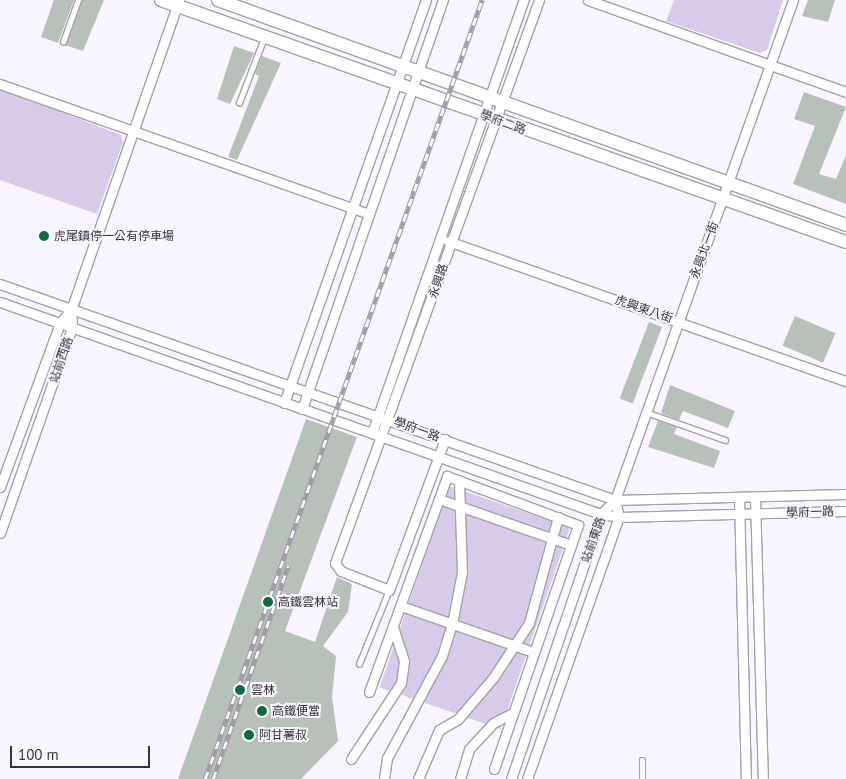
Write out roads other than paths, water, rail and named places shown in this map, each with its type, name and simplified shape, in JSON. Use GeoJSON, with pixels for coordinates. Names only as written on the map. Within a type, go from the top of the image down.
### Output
{"type":"FeatureCollection","features":[{"type":"Feature","properties":{"kind":"street","name":"學府二路"},"geometry":{"type":"LineString","coordinates":[[161,0],[178,3],[265,37],[412,90],[846,242]]}},
{"type":"Feature","properties":{"kind":"street","name":"學府二路"},"geometry":{"type":"LineString","coordinates":[[218,0],[419,70],[502,103],[846,225]]}},
{"type":"Feature","properties":{"kind":"street"},"geometry":{"type":"LineString","coordinates":[[284,403],[354,209],[426,0]]}},
{"type":"Feature","properties":{"kind":"street"},"geometry":{"type":"LineString","coordinates":[[302,409],[443,0]]}},
{"type":"Feature","properties":{"kind":"street","name":"永興路"},"geometry":{"type":"LineString","coordinates":[[372,433],[524,0]]}},
{"type":"Feature","properties":{"kind":"street","name":"永興路"},"geometry":{"type":"LineString","coordinates":[[390,590],[355,579],[335,563],[390,419],[539,0]]}},
{"type":"Feature","properties":{"kind":"street"},"geometry":{"type":"LineString","coordinates":[[588,0],[846,92]]}},
{"type":"Feature","properties":{"kind":"street","name":"永興北一街"},"geometry":{"type":"LineString","coordinates":[[615,500],[793,0]]}},
{"type":"Feature","properties":{"kind":"street"},"geometry":{"type":"LineString","coordinates":[[70,310],[178,3]]}},
{"type":"Feature","properties":{"kind":"street"},"geometry":{"type":"LineString","coordinates":[[0,84],[369,214]]}},
{"type":"Feature","properties":{"kind":"street","name":"虎興東八街"},"geometry":{"type":"LineString","coordinates":[[440,238],[846,381]]}},
{"type":"Feature","properties":{"kind":"street","name":"學府一路"},"geometry":{"type":"LineString","coordinates":[[0,284],[70,310],[390,419],[615,500],[846,494]]}},
{"type":"Feature","properties":{"kind":"street","name":"學府一路"},"geometry":{"type":"LineString","coordinates":[[0,302],[601,514],[619,518],[846,511]]}},
{"type":"Feature","properties":{"kind":"street","name":"站前西路"},"geometry":{"type":"LineString","coordinates":[[0,487],[60,323],[70,310]]}},
{"type":"Feature","properties":{"kind":"street","name":"站前西路"},"geometry":{"type":"LineString","coordinates":[[0,533],[72,328],[70,310]]}},
{"type":"Feature","properties":{"kind":"street"},"geometry":{"type":"LineString","coordinates":[[390,590],[445,439]]}},
{"type":"Feature","properties":{"kind":"street"},"geometry":{"type":"LineString","coordinates":[[369,692],[447,476],[578,525],[494,769]]}},
{"type":"Feature","properties":{"kind":"street"},"geometry":{"type":"LineString","coordinates":[[384,779],[387,758],[442,656],[452,624],[462,572],[459,480]]}},
{"type":"Feature","properties":{"kind":"street"},"geometry":{"type":"LineString","coordinates":[[739,497],[746,779]]}},
{"type":"Feature","properties":{"kind":"street"},"geometry":{"type":"LineString","coordinates":[[755,497],[763,779]]}},
{"type":"Feature","properties":{"kind":"street"},"geometry":{"type":"LineString","coordinates":[[439,500],[570,545]]}},
{"type":"Feature","properties":{"kind":"street","name":"站前東路"},"geometry":{"type":"LineString","coordinates":[[511,779],[601,514],[615,500]]}},
{"type":"Feature","properties":{"kind":"street","name":"站前東路"},"geometry":{"type":"LineString","coordinates":[[527,779],[619,518],[615,500]]}},
{"type":"Feature","properties":{"kind":"street"},"geometry":{"type":"LineString","coordinates":[[418,779],[439,730],[458,718],[515,646],[538,600],[558,517]]}},
{"type":"Feature","properties":{"kind":"street"},"geometry":{"type":"LineString","coordinates":[[401,606],[533,652]]}},
{"type":"Feature","properties":{"kind":"street"},"geometry":{"type":"LineString","coordinates":[[351,759],[401,683],[404,662],[393,627]]}},
{"type":"Feature","properties":{"kind":"street"},"geometry":{"type":"LineString","coordinates":[[460,779],[469,749],[492,723],[513,713]]}},
{"type":"Feature","properties":{"kind":"lane"},"geometry":{"type":"LineString","coordinates":[[63,42],[78,0]]}},
{"type":"Feature","properties":{"kind":"lane"},"geometry":{"type":"LineString","coordinates":[[240,103],[265,37]]}},
{"type":"Feature","properties":{"kind":"lane"},"geometry":{"type":"LineString","coordinates":[[646,412],[725,440]]}},
{"type":"Feature","properties":{"kind":"lane"},"geometry":{"type":"LineString","coordinates":[[358,664],[390,590]]}},
{"type":"Feature","properties":{"kind":"lane"},"geometry":{"type":"LineString","coordinates":[[642,760],[642,779]]}},
{"type":"Feature","properties":{"kind":"railway"},"geometry":{"type":"LineString","coordinates":[[205,779],[482,0]]}},
{"type":"Feature","properties":{"kind":"railway"},"geometry":{"type":"LineString","coordinates":[[213,779],[288,566]]}},
{"type":"Feature","properties":{"kind":"place","name":"虎尾鎮停一公有停車場"},"geometry":{"type":"Point","coordinates":[44,236]}},
{"type":"Feature","properties":{"kind":"place","name":"高鐵雲林站"},"geometry":{"type":"Point","coordinates":[268,602]}},
{"type":"Feature","properties":{"kind":"place","name":"雲林"},"geometry":{"type":"Point","coordinates":[240,690]}},
{"type":"Feature","properties":{"kind":"place","name":"高鐵便當"},"geometry":{"type":"Point","coordinates":[262,711]}},
{"type":"Feature","properties":{"kind":"place","name":"阿甘薯叔"},"geometry":{"type":"Point","coordinates":[249,735]}}]}
